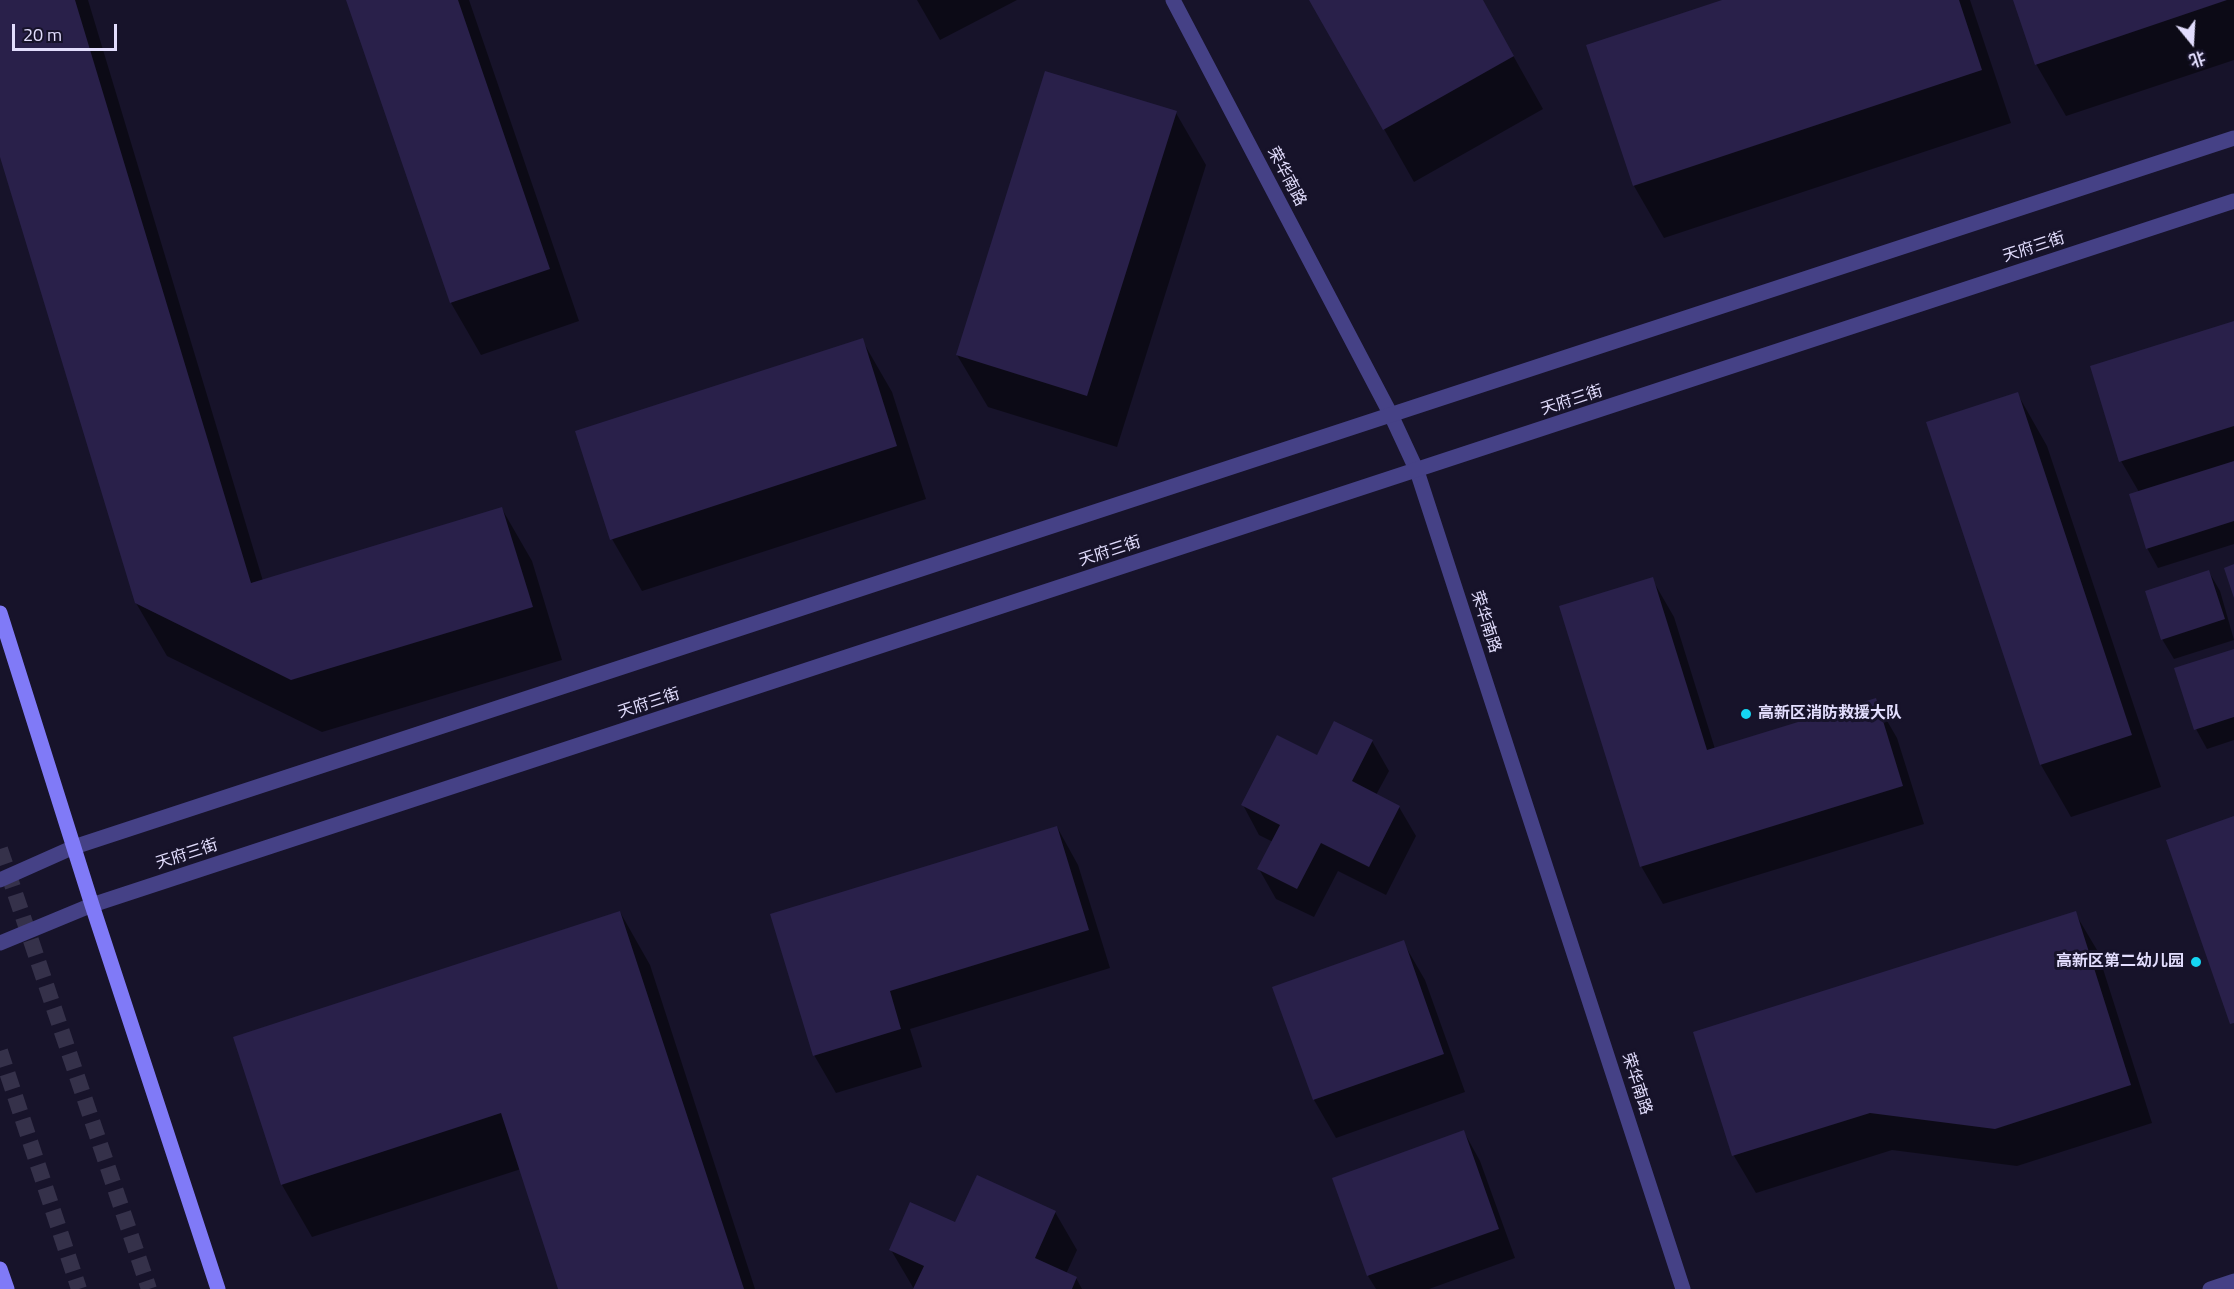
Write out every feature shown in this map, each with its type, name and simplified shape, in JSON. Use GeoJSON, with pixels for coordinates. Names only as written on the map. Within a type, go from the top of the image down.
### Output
{"type":"FeatureCollection","features":[{"type":"Feature","properties":{"kind":"main road"},"geometry":{"type":"LineString","coordinates":[[0,613],[92,906],[218,1289]]}},
{"type":"Feature","properties":{"kind":"main road"},"geometry":{"type":"LineString","coordinates":[[0,1269],[7,1289]]}},
{"type":"Feature","properties":{"kind":"street","name":"荣华南路"},"geometry":{"type":"LineString","coordinates":[[1173,0],[1391,415],[1417,471],[1683,1289]]}},
{"type":"Feature","properties":{"kind":"street"},"geometry":{"type":"LineString","coordinates":[[0,880],[74,847],[2234,138]]}},
{"type":"Feature","properties":{"kind":"street","name":"天府三街"},"geometry":{"type":"LineString","coordinates":[[0,943],[92,906],[2234,201]]}},
{"type":"Feature","properties":{"kind":"street"},"geometry":{"type":"LineString","coordinates":[[2210,1289],[2234,1281]]}},
{"type":"Feature","properties":{"kind":"building"},"geometry":{"type":"Polygon","coordinates":[[[0,0],[75,0],[251,583],[502,507],[533,607],[291,680],[135,603],[0,157],[0,0]]]}},
{"type":"Feature","properties":{"kind":"building"},"geometry":{"type":"Polygon","coordinates":[[[346,0],[458,0],[550,269],[450,303],[346,0]]]}},
{"type":"Feature","properties":{"kind":"building"},"geometry":{"type":"Polygon","coordinates":[[[1309,0],[1483,0],[1514,56],[1383,130],[1309,0]]]}},
{"type":"Feature","properties":{"kind":"building"},"geometry":{"type":"Polygon","coordinates":[[[1722,0],[1959,0],[1982,70],[1633,186],[1586,45],[1722,0]]]}},
{"type":"Feature","properties":{"kind":"building"},"geometry":{"type":"Polygon","coordinates":[[[2013,0],[2227,0],[2035,65],[2013,0]]]}},
{"type":"Feature","properties":{"kind":"building"},"geometry":{"type":"Polygon","coordinates":[[[1045,71],[1177,111],[1087,396],[956,355],[1045,71]]]}},
{"type":"Feature","properties":{"kind":"building"},"geometry":{"type":"Polygon","coordinates":[[[2234,321],[2234,426],[2119,462],[2090,366],[2234,321]]]}},
{"type":"Feature","properties":{"kind":"building"},"geometry":{"type":"Polygon","coordinates":[[[863,338],[897,446],[610,540],[575,431],[863,338]]]}},
{"type":"Feature","properties":{"kind":"building"},"geometry":{"type":"Polygon","coordinates":[[[2018,392],[2132,735],[2040,765],[1926,422],[2018,392]]]}},
{"type":"Feature","properties":{"kind":"building"},"geometry":{"type":"Polygon","coordinates":[[[2234,461],[2234,521],[2146,549],[2129,494],[2234,461]]]}},
{"type":"Feature","properties":{"kind":"building"},"geometry":{"type":"Polygon","coordinates":[[[2234,564],[2234,598],[2224,568],[2234,564]]]}},
{"type":"Feature","properties":{"kind":"building"},"geometry":{"type":"Polygon","coordinates":[[[2209,570],[2225,619],[2161,640],[2145,591],[2209,570]]]}},
{"type":"Feature","properties":{"kind":"building"},"geometry":{"type":"Polygon","coordinates":[[[1653,577],[1707,750],[1876,698],[1903,786],[1640,867],[1559,606],[1653,577]]]}},
{"type":"Feature","properties":{"kind":"building"},"geometry":{"type":"Polygon","coordinates":[[[2234,649],[2234,717],[2194,730],[2174,668],[2234,649]]]}},
{"type":"Feature","properties":{"kind":"building"},"geometry":{"type":"Polygon","coordinates":[[[1334,721],[1373,740],[1352,781],[1400,806],[1369,867],[1321,843],[1297,889],[1257,869],[1280,825],[1241,805],[1277,735],[1317,755],[1334,721]]]}},
{"type":"Feature","properties":{"kind":"building"},"geometry":{"type":"Polygon","coordinates":[[[2234,816],[2234,1023],[2230,1024],[2166,840],[2234,816]]]}},
{"type":"Feature","properties":{"kind":"building"},"geometry":{"type":"Polygon","coordinates":[[[1057,826],[1089,930],[890,991],[901,1029],[813,1056],[770,914],[1057,826]]]}},
{"type":"Feature","properties":{"kind":"building"},"geometry":{"type":"Polygon","coordinates":[[[620,911],[744,1289],[558,1289],[501,1113],[281,1185],[233,1037],[620,911]]]}},
{"type":"Feature","properties":{"kind":"building"},"geometry":{"type":"Polygon","coordinates":[[[2076,911],[2131,1085],[1995,1129],[1870,1113],[1732,1156],[1693,1032],[2076,911]]]}},
{"type":"Feature","properties":{"kind":"building"},"geometry":{"type":"Polygon","coordinates":[[[1404,940],[1444,1054],[1313,1100],[1272,987],[1404,940]]]}},
{"type":"Feature","properties":{"kind":"building"},"geometry":{"type":"Polygon","coordinates":[[[1464,1130],[1499,1229],[1367,1276],[1332,1178],[1464,1130]]]}},
{"type":"Feature","properties":{"kind":"building"},"geometry":{"type":"Polygon","coordinates":[[[977,1175],[1056,1211],[1035,1258],[1077,1277],[1072,1289],[913,1289],[924,1266],[889,1250],[910,1202],[955,1222],[977,1175]]]}},
{"type":"Feature","properties":{"kind":"tunnel"},"geometry":{"type":"LineString","coordinates":[[0,849],[149,1289]]}},
{"type":"Feature","properties":{"kind":"tunnel"},"geometry":{"type":"LineString","coordinates":[[0,1051],[79,1289]]}},
{"type":"Feature","properties":{"kind":"place","name":"高新区消防救援大队"},"geometry":{"type":"Point","coordinates":[1746,714]}},
{"type":"Feature","properties":{"kind":"place","name":"高新区第二幼儿园"},"geometry":{"type":"Point","coordinates":[2196,962]}}]}
